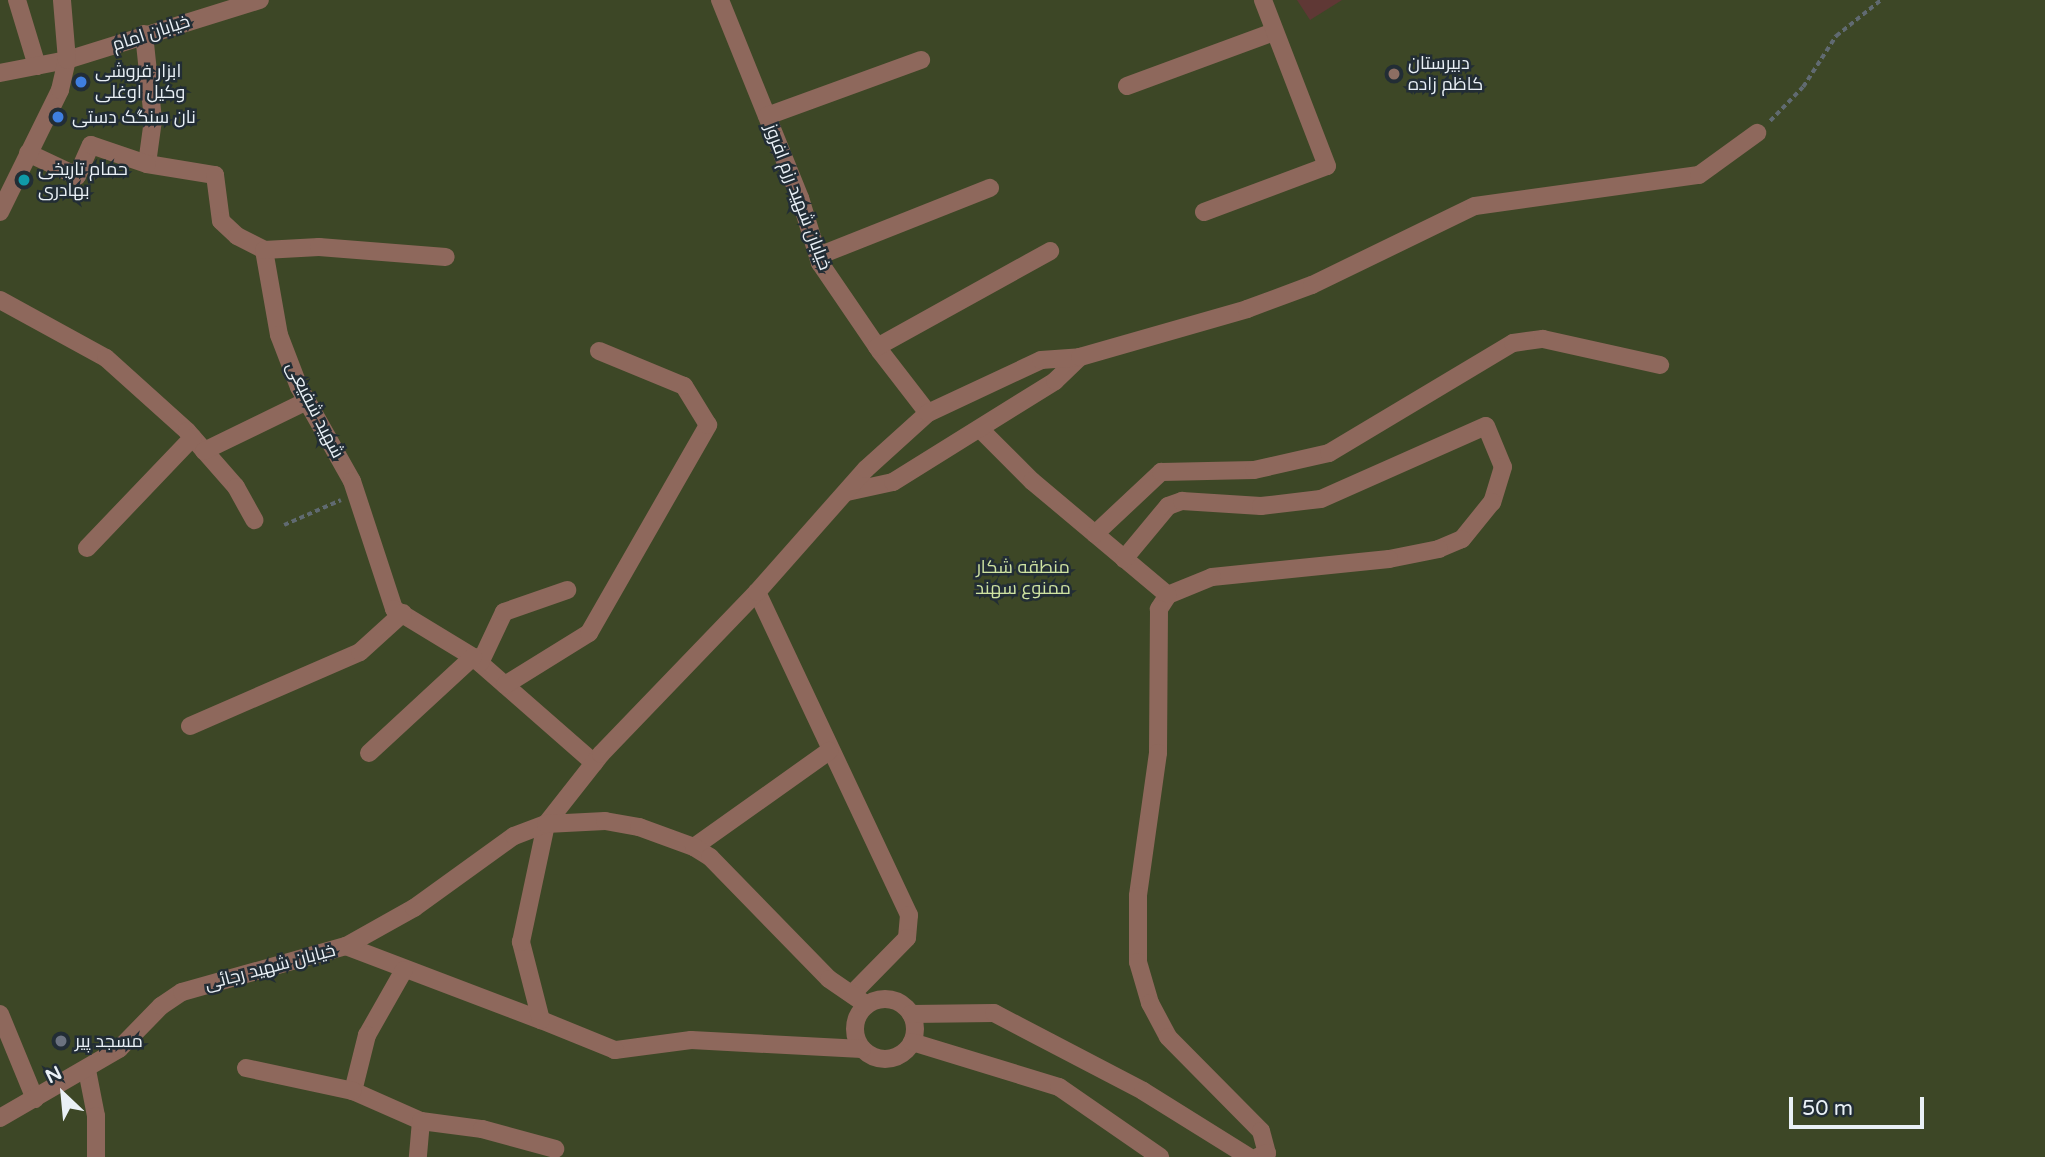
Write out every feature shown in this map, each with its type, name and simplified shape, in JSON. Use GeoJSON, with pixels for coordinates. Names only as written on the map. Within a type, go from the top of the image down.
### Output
{"type":"FeatureCollection","features":[{"type":"Feature","properties":{"kind":"street"},"geometry":{"type":"LineString","coordinates":[[17,0],[37,66]]}},
{"type":"Feature","properties":{"kind":"street"},"geometry":{"type":"LineString","coordinates":[[0,212],[60,90],[67,60],[61,0]]}},
{"type":"Feature","properties":{"kind":"street","name":"خیابان امام"},"geometry":{"type":"LineString","coordinates":[[0,73],[67,60],[260,0]]}},
{"type":"Feature","properties":{"kind":"street","name":"خیابان شهید رزم افروز"},"geometry":{"type":"LineString","coordinates":[[720,0],[767,116],[818,256],[877,347],[928,413]]}},
{"type":"Feature","properties":{"kind":"street"},"geometry":{"type":"LineString","coordinates":[[1204,212],[1327,166],[1263,0]]}},
{"type":"Feature","properties":{"kind":"street"},"geometry":{"type":"LineString","coordinates":[[1128,86],[1274,32]]}},
{"type":"Feature","properties":{"kind":"street"},"geometry":{"type":"LineString","coordinates":[[144,34],[153,120],[147,164]]}},
{"type":"Feature","properties":{"kind":"street"},"geometry":{"type":"LineString","coordinates":[[767,116],[922,60]]}},
{"type":"Feature","properties":{"kind":"street"},"geometry":{"type":"LineString","coordinates":[[541,1020],[521,942],[546,824],[594,763],[757,592],[847,492],[928,413],[1041,360],[1080,357],[1312,285],[1475,206],[1699,175],[1757,133]]}},
{"type":"Feature","properties":{"kind":"street"},"geometry":{"type":"LineString","coordinates":[[28,153],[78,176],[91,145],[147,164],[215,175],[221,221],[237,236],[264,250],[319,247],[446,257]]}},
{"type":"Feature","properties":{"kind":"street"},"geometry":{"type":"LineString","coordinates":[[818,256],[990,188]]}},
{"type":"Feature","properties":{"kind":"street","name":"شهید شفیعی"},"geometry":{"type":"LineString","coordinates":[[264,250],[279,335],[307,401],[356,493],[394,609],[477,660],[594,763]]}},
{"type":"Feature","properties":{"kind":"street"},"geometry":{"type":"LineString","coordinates":[[877,347],[1050,251]]}},
{"type":"Feature","properties":{"kind":"street"},"geometry":{"type":"LineString","coordinates":[[0,300],[106,358],[199,444],[236,487],[254,520]]}},
{"type":"Feature","properties":{"kind":"street"},"geometry":{"type":"LineString","coordinates":[[1095,534],[1161,472],[1254,470],[1329,453],[1513,342],[1543,339],[1660,365]]}},
{"type":"Feature","properties":{"kind":"street"},"geometry":{"type":"LineString","coordinates":[[505,685],[589,633],[708,425],[684,386],[599,351]]}},
{"type":"Feature","properties":{"kind":"street"},"geometry":{"type":"LineString","coordinates":[[847,492],[893,482],[1055,381],[1080,357]]}},
{"type":"Feature","properties":{"kind":"street"},"geometry":{"type":"LineString","coordinates":[[87,548],[199,444],[307,401]]}},
{"type":"Feature","properties":{"kind":"street"},"geometry":{"type":"LineString","coordinates":[[1124,559],[1168,506],[1182,501],[1261,506],[1321,499],[1486,426],[1503,467],[1492,502],[1462,539],[1439,549],[1389,559],[1212,577],[1168,595],[1159,609],[1158,753],[1139,897],[1138,962],[1150,1003],[1168,1037],[1261,1131],[1267,1153],[1258,1157]]}},
{"type":"Feature","properties":{"kind":"street"},"geometry":{"type":"LineString","coordinates":[[980,429],[1031,481],[1168,595]]}},
{"type":"Feature","properties":{"kind":"street"},"geometry":{"type":"LineString","coordinates":[[369,752],[477,660],[504,612],[567,590]]}},
{"type":"Feature","properties":{"kind":"street"},"geometry":{"type":"LineString","coordinates":[[757,592],[909,915],[907,938],[859,999],[855,1021],[863,1049]]}},
{"type":"Feature","properties":{"kind":"street"},"geometry":{"type":"LineString","coordinates":[[190,726],[360,653],[403,613]]}},
{"type":"Feature","properties":{"kind":"street"},"geometry":{"type":"LineString","coordinates":[[694,847],[830,751]]}},
{"type":"Feature","properties":{"kind":"street"},"geometry":{"type":"LineString","coordinates":[[546,824],[605,821],[639,827],[694,847],[710,857],[830,979],[859,999],[886,999],[911,1014],[994,1013],[1143,1091],[1249,1157]]}},
{"type":"Feature","properties":{"kind":"street","name":"خیابان شهید رجائی"},"geometry":{"type":"LineString","coordinates":[[0,1118],[87,1070],[119,1049],[161,1006],[182,992],[346,946],[414,908],[514,836],[546,824]]}},
{"type":"Feature","properties":{"kind":"street"},"geometry":{"type":"LineString","coordinates":[[346,946],[404,970],[486,995],[615,1050],[691,1040],[863,1049],[889,1059],[912,1042]]}},
{"type":"Feature","properties":{"kind":"street"},"geometry":{"type":"LineString","coordinates":[[353,1091],[367,1035],[404,970]]}},
{"type":"Feature","properties":{"kind":"street"},"geometry":{"type":"LineString","coordinates":[[0,1014],[34,1099]]}},
{"type":"Feature","properties":{"kind":"street"},"geometry":{"type":"LineString","coordinates":[[911,1014],[912,1042]]}},
{"type":"Feature","properties":{"kind":"street"},"geometry":{"type":"LineString","coordinates":[[912,1042],[1059,1087],[1160,1157]]}},
{"type":"Feature","properties":{"kind":"street"},"geometry":{"type":"LineString","coordinates":[[246,1068],[353,1091],[421,1121],[482,1129],[555,1149]]}},
{"type":"Feature","properties":{"kind":"street"},"geometry":{"type":"LineString","coordinates":[[87,1070],[96,1116],[96,1157]]}},
{"type":"Feature","properties":{"kind":"street"},"geometry":{"type":"LineString","coordinates":[[418,1157],[421,1121]]}},
{"type":"Feature","properties":{"kind":"path"},"geometry":{"type":"LineString","coordinates":[[1757,133],[1804,88],[1836,36],[1881,0]]}},
{"type":"Feature","properties":{"kind":"path"},"geometry":{"type":"LineString","coordinates":[[284,525],[356,493]]}},
{"type":"Feature","properties":{"kind":"green space","name":"منطقه شکار ممنوع سهند"},"geometry":{"type":"Polygon","coordinates":[[[0,0],[2045,0],[2045,1157],[0,1157],[0,0]]]}},
{"type":"Feature","properties":{"kind":"building"},"geometry":{"type":"Polygon","coordinates":[[[1297,0],[1342,0],[1310,20],[1297,0]]]}},
{"type":"Feature","properties":{"kind":"place","name":"دبیرستان کاظم زاده"},"geometry":{"type":"Point","coordinates":[1394,74]}},
{"type":"Feature","properties":{"kind":"place","name":"ابزار فروشی وکیل اوغلی"},"geometry":{"type":"Point","coordinates":[81,82]}},
{"type":"Feature","properties":{"kind":"place","name":"نان سنگک دستی"},"geometry":{"type":"Point","coordinates":[58,117]}},
{"type":"Feature","properties":{"kind":"place","name":"حمام تاریخی بهادری"},"geometry":{"type":"Point","coordinates":[24,180]}},
{"type":"Feature","properties":{"kind":"place","name":"مسجد پیر"},"geometry":{"type":"Point","coordinates":[61,1041]}}]}
